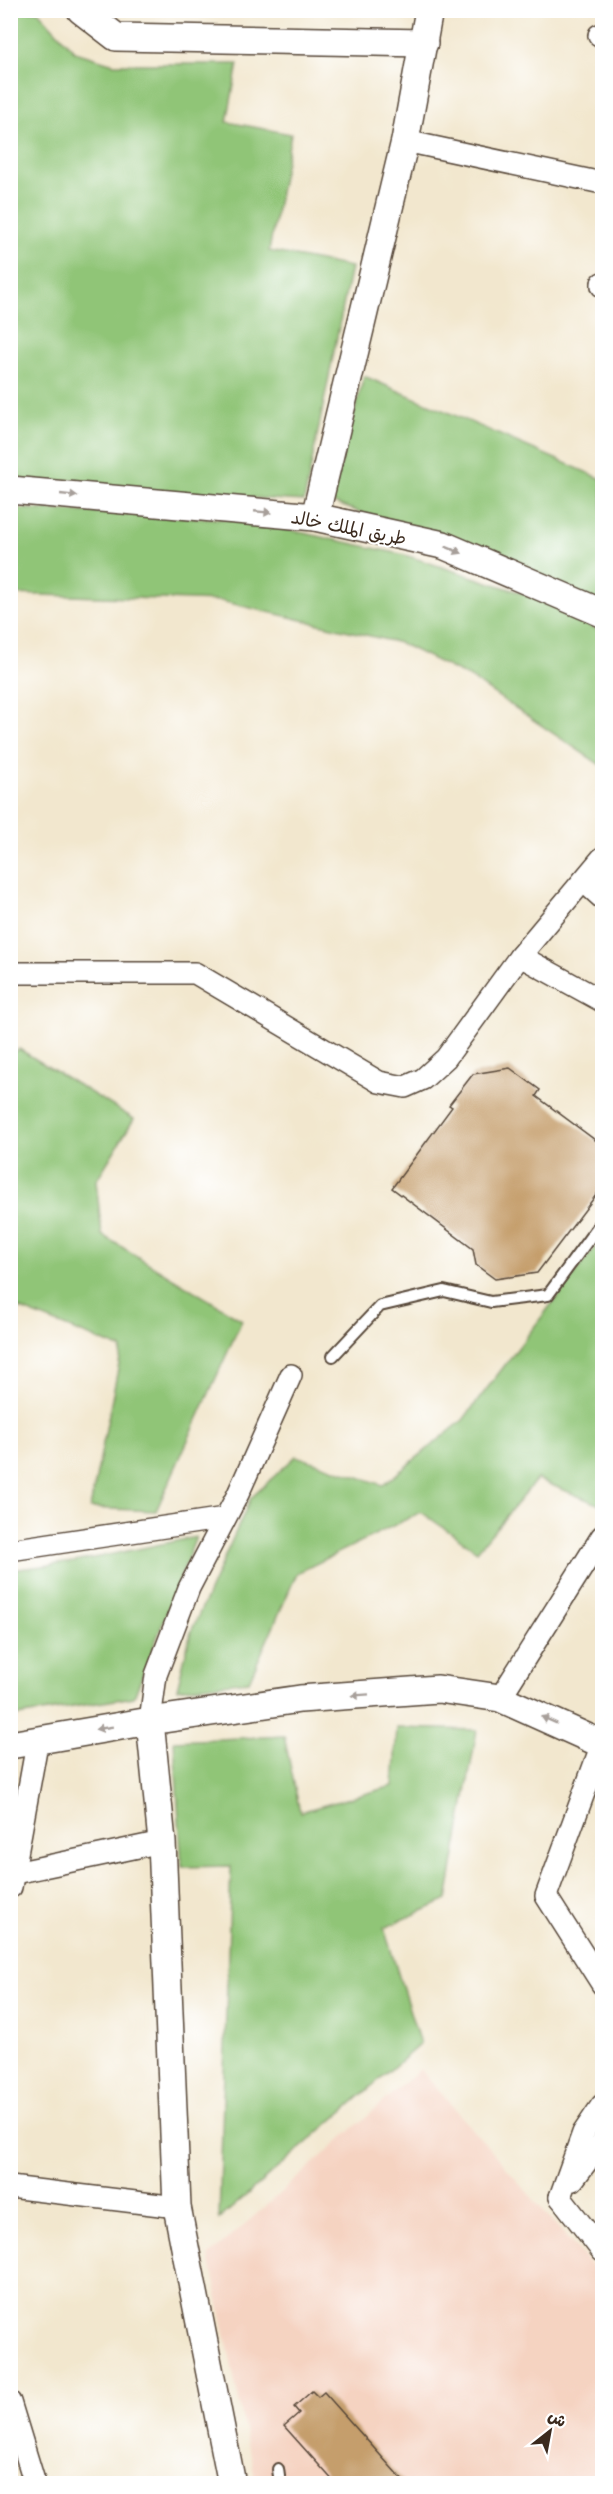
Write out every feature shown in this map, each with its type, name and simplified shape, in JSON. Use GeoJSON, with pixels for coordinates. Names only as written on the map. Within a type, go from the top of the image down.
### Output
{"type":"FeatureCollection","features":[{"type":"Feature","properties":{"kind":"street"},"geometry":{"type":"LineString","coordinates":[[81,10],[117,37],[424,43]]}},
{"type":"Feature","properties":{"kind":"street"},"geometry":{"type":"LineString","coordinates":[[315,517],[405,141],[429,10]]}},
{"type":"Feature","properties":{"kind":"street"},"geometry":{"type":"LineString","coordinates":[[405,141],[603,183]]}},
{"type":"Feature","properties":{"kind":"street","name":"طريق الملك خالد"},"geometry":{"type":"LineString","coordinates":[[10,490],[315,517],[442,545],[603,613]]}},
{"type":"Feature","properties":{"kind":"street"},"geometry":{"type":"LineString","coordinates":[[10,973],[195,973],[379,1082],[405,1087],[423,1079],[446,1058],[520,956],[603,858]]}},
{"type":"Feature","properties":{"kind":"street"},"geometry":{"type":"LineString","coordinates":[[583,882],[603,898]]}},
{"type":"Feature","properties":{"kind":"street"},"geometry":{"type":"LineString","coordinates":[[520,956],[603,1001]]}},
{"type":"Feature","properties":{"kind":"street"},"geometry":{"type":"LineString","coordinates":[[232,2484],[177,2207],[162,1842],[150,1721],[156,1675],[189,1588],[225,1518],[291,1375]]}},
{"type":"Feature","properties":{"kind":"street"},"geometry":{"type":"LineString","coordinates":[[10,1550],[225,1518]]}},
{"type":"Feature","properties":{"kind":"street"},"geometry":{"type":"LineString","coordinates":[[500,1698],[603,1536]]}},
{"type":"Feature","properties":{"kind":"street"},"geometry":{"type":"LineString","coordinates":[[10,1745],[38,1738],[300,1700],[438,1689],[500,1698],[602,1744],[546,1896],[603,1984]]}},
{"type":"Feature","properties":{"kind":"street"},"geometry":{"type":"LineString","coordinates":[[38,1738],[11,1879],[162,1842]]}},
{"type":"Feature","properties":{"kind":"street"},"geometry":{"type":"LineString","coordinates":[[560,2197],[584,2133],[603,2105]]}},
{"type":"Feature","properties":{"kind":"street"},"geometry":{"type":"LineString","coordinates":[[560,2197],[603,2142]]}},
{"type":"Feature","properties":{"kind":"street"},"geometry":{"type":"LineString","coordinates":[[10,2187],[177,2207]]}},
{"type":"Feature","properties":{"kind":"street"},"geometry":{"type":"LineString","coordinates":[[560,2197],[603,2251]]}},
{"type":"Feature","properties":{"kind":"street"},"geometry":{"type":"LineString","coordinates":[[10,2402],[35,2484]]}},
{"type":"Feature","properties":{"kind":"lane"},"geometry":{"type":"LineString","coordinates":[[333,1356],[380,1306],[444,1291],[490,1302],[548,1295],[603,1221]]}},
{"type":"Feature","properties":{"kind":"lane"},"geometry":{"type":"LineString","coordinates":[[278,2469],[280,2484]]}},
{"type":"Feature","properties":{"kind":"shaded area"},"geometry":{"type":"Polygon","coordinates":[[[420,2069],[602,2278],[602,2483],[256,2483],[209,2256],[420,2069]]]}},
{"type":"Feature","properties":{"kind":"green space"},"geometry":{"type":"Polygon","coordinates":[[[10,11],[38,11],[75,52],[114,64],[238,64],[227,122],[291,134],[269,251],[351,267],[304,501],[11,483],[10,11]]]}},
{"type":"Feature","properties":{"kind":"green space"},"geometry":{"type":"Polygon","coordinates":[[[364,376],[602,479],[602,604],[533,573],[331,502],[364,376]]]}},
{"type":"Feature","properties":{"kind":"green space"},"geometry":{"type":"Polygon","coordinates":[[[10,508],[244,520],[405,555],[556,604],[602,633],[602,766],[469,677],[400,643],[221,601],[11,594],[10,508]]]}},
{"type":"Feature","properties":{"kind":"green space"},"geometry":{"type":"Polygon","coordinates":[[[19,1049],[134,1119],[96,1181],[102,1235],[242,1320],[156,1511],[90,1508],[122,1349],[11,1305],[10,1054],[19,1049]]]}},
{"type":"Feature","properties":{"kind":"green space"},"geometry":{"type":"Polygon","coordinates":[[[602,1238],[602,1506],[537,1479],[477,1551],[421,1512],[297,1573],[249,1681],[177,1689],[191,1632],[251,1498],[296,1456],[383,1485],[463,1420],[602,1238]]]}},
{"type":"Feature","properties":{"kind":"green space"},"geometry":{"type":"Polygon","coordinates":[[[196,1537],[134,1697],[11,1717],[11,1570],[74,1562],[196,1537]]]}},
{"type":"Feature","properties":{"kind":"green space"},"geometry":{"type":"Polygon","coordinates":[[[397,1728],[477,1730],[447,1900],[384,1928],[420,2044],[219,2219],[231,1866],[182,1867],[174,1741],[284,1736],[300,1812],[393,1786],[397,1728]]]}},
{"type":"Feature","properties":{"kind":"building"},"geometry":{"type":"Polygon","coordinates":[[[510,1068],[540,1090],[536,1096],[603,1146],[603,1186],[537,1273],[495,1279],[476,1265],[473,1249],[392,1188],[452,1107],[449,1105],[473,1074],[510,1068]]]}},
{"type":"Feature","properties":{"kind":"building"},"geometry":{"type":"Polygon","coordinates":[[[312,2391],[318,2397],[324,2392],[406,2484],[336,2484],[284,2426],[299,2413],[294,2407],[312,2391]]]}}]}
